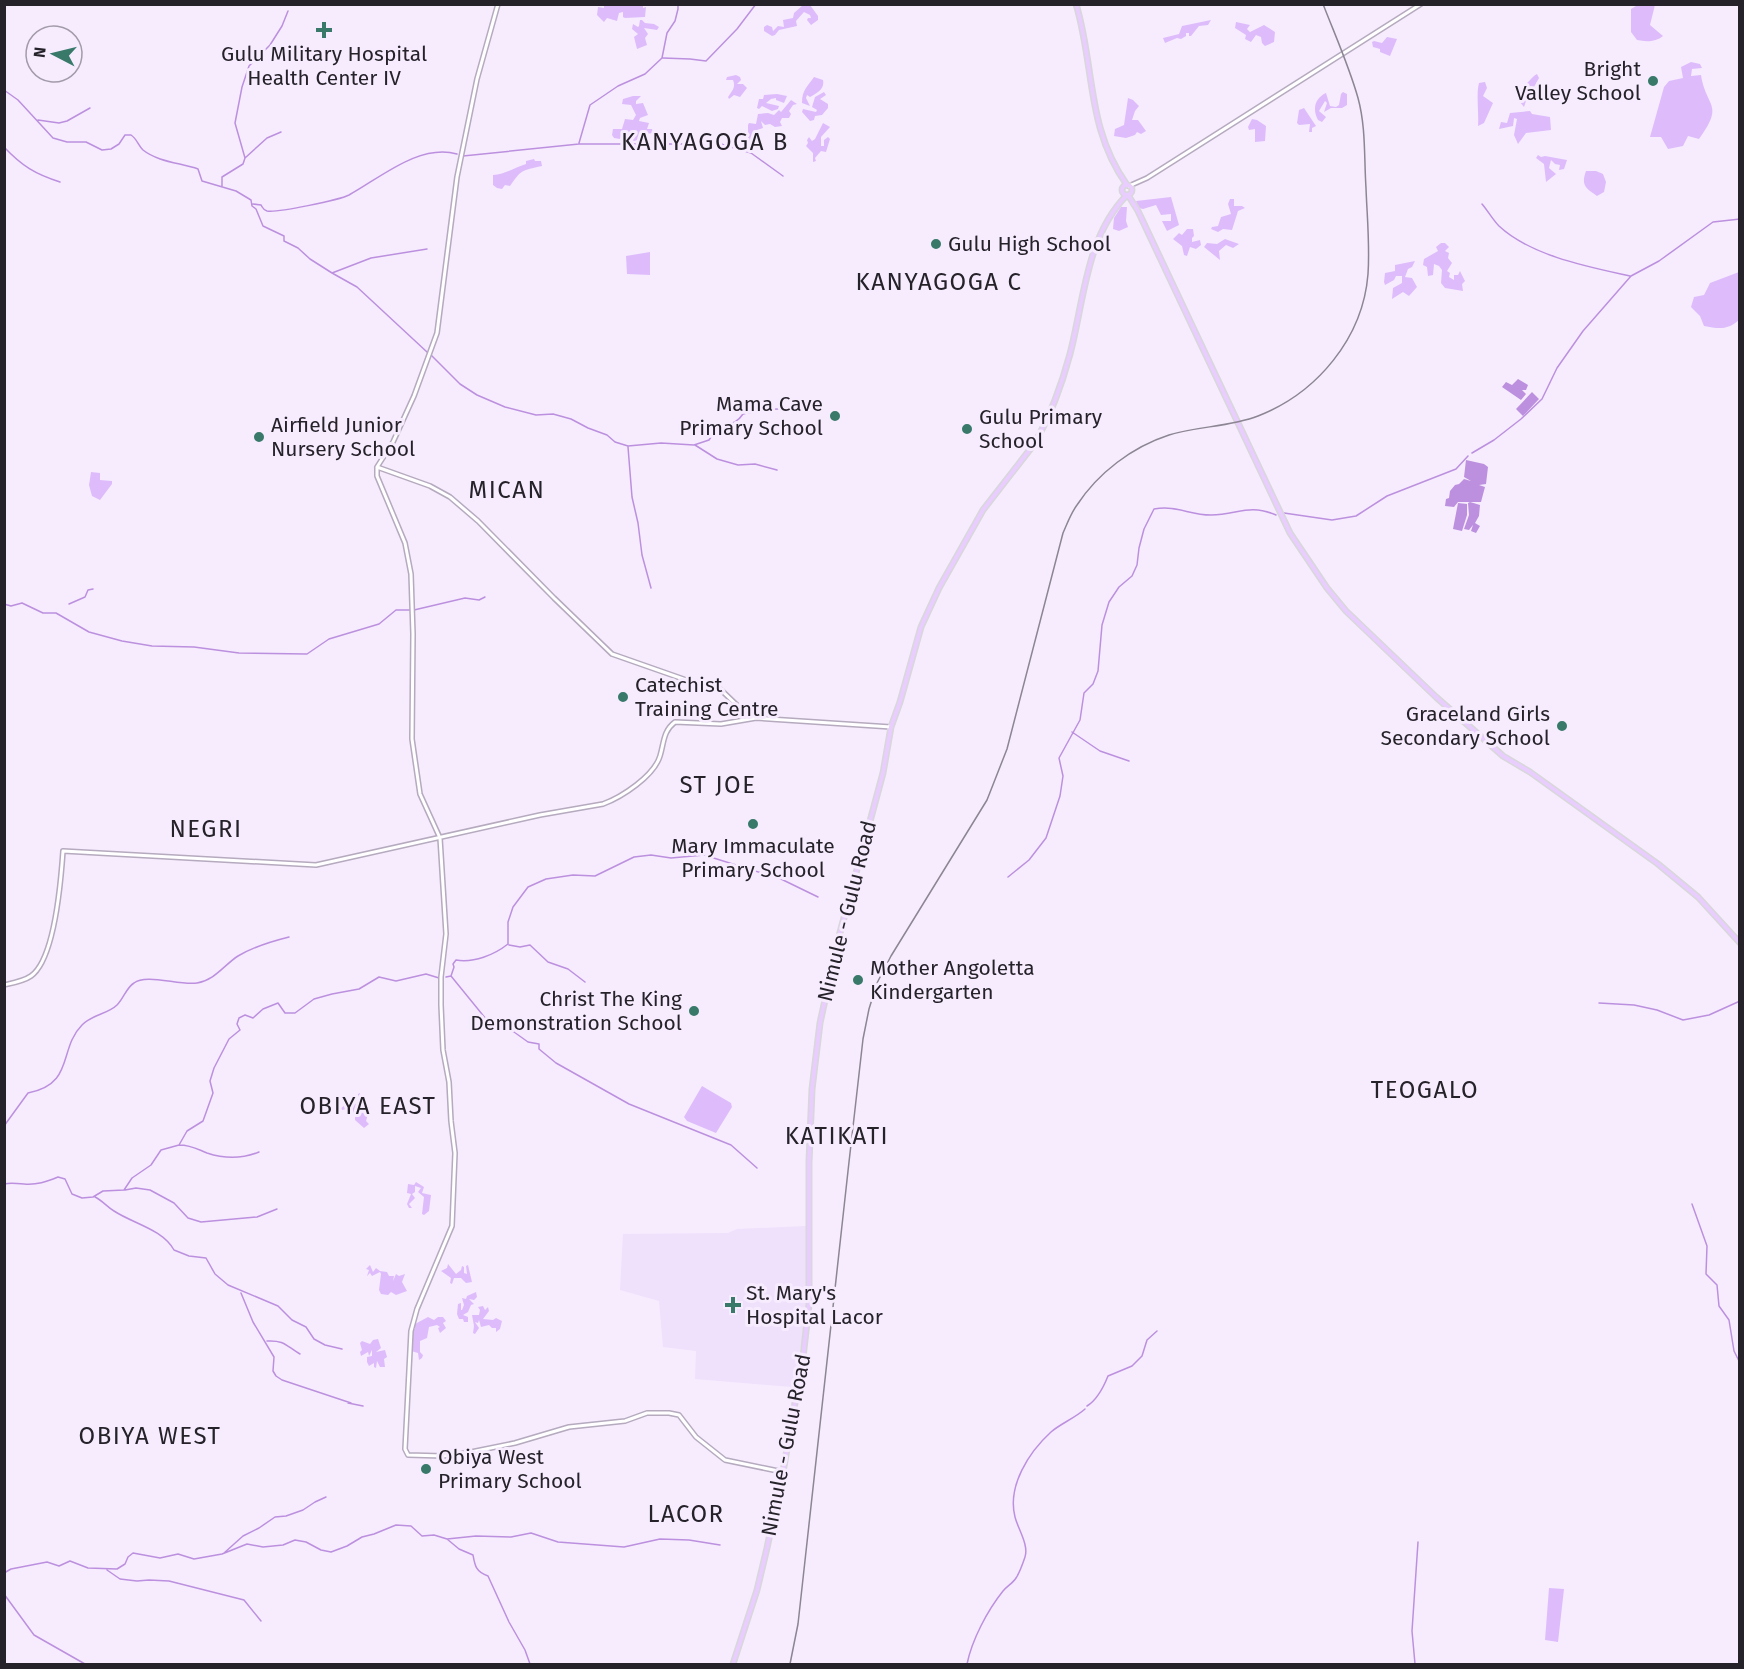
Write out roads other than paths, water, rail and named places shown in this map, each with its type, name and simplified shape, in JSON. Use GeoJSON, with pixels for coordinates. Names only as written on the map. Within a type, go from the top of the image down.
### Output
{"type":"FeatureCollection","features":[{"type":"Feature","properties":{"kind":"main road"},"geometry":{"type":"LineString","coordinates":[[1076,4],[1086,47],[1097,119],[1105,145],[1290,533],[1327,588],[1346,611],[1436,697],[1503,756],[1530,772],[1658,864],[1698,897],[1740,943]]}},
{"type":"Feature","properties":{"kind":"main road","name":"Nimule - Gulu Road"},"geometry":{"type":"LineString","coordinates":[[733,1665],[757,1590],[798,1394],[809,1305],[809,1138],[819,1034],[838,940],[883,773],[891,727],[921,627],[939,588],[983,510],[1035,443],[1047,418],[1068,363],[1092,260],[1102,235],[1127,191]]}},
{"type":"Feature","properties":{"kind":"street"},"geometry":{"type":"LineString","coordinates":[[498,4],[477,79],[457,177],[437,333],[414,396],[378,468],[378,482],[405,543],[409,560],[413,634],[412,739],[420,794],[440,838],[446,927],[441,977],[443,1050],[449,1082],[455,1153],[450,1232],[417,1309],[411,1331],[405,1451],[408,1455],[421,1456],[471,1452],[515,1443],[569,1427],[625,1421],[647,1413],[669,1413],[679,1415],[696,1437],[725,1460],[783,1472]]}},
{"type":"Feature","properties":{"kind":"street"},"geometry":{"type":"LineString","coordinates":[[1127,191],[1421,4]]}},
{"type":"Feature","properties":{"kind":"street"},"geometry":{"type":"LineString","coordinates":[[378,468],[434,487],[450,497],[478,521],[612,654],[689,681],[719,688],[741,709],[756,718]]}},
{"type":"Feature","properties":{"kind":"street"},"geometry":{"type":"LineString","coordinates":[[4,986],[30,977],[37,971],[44,957],[53,931],[63,851],[316,865],[540,815],[603,804],[617,799],[642,780],[656,763],[666,732],[675,722],[721,724],[756,718],[891,727]]}},
{"type":"Feature","properties":{"kind":"waterway"},"geometry":{"type":"LineString","coordinates":[[579,143],[590,105],[618,86],[645,74],[662,58],[667,33],[675,21],[678,4]]}},
{"type":"Feature","properties":{"kind":"waterway"},"geometry":{"type":"LineString","coordinates":[[663,58],[706,61],[737,29],[756,4]]}},
{"type":"Feature","properties":{"kind":"waterway"},"geometry":{"type":"LineString","coordinates":[[222,186],[222,177],[243,164],[245,158],[235,123],[249,66],[270,45],[288,11]]}},
{"type":"Feature","properties":{"kind":"waterway"},"geometry":{"type":"LineString","coordinates":[[4,90],[18,100],[53,138],[67,142],[86,142],[102,150],[111,149],[119,144],[125,135],[131,135],[149,154],[198,169],[202,181],[236,191],[251,200],[263,226],[284,236],[284,241],[357,287],[427,352]]}},
{"type":"Feature","properties":{"kind":"waterway"},"geometry":{"type":"LineString","coordinates":[[38,120],[59,123],[90,108]]}},
{"type":"Feature","properties":{"kind":"waterway"},"geometry":{"type":"LineString","coordinates":[[245,158],[267,138],[281,132]]}},
{"type":"Feature","properties":{"kind":"waterway"},"geometry":{"type":"LineString","coordinates":[[463,156],[579,144],[721,144],[751,153],[783,176]]}},
{"type":"Feature","properties":{"kind":"waterway"},"geometry":{"type":"LineString","coordinates":[[4,147],[29,169],[60,182]]}},
{"type":"Feature","properties":{"kind":"waterway"},"geometry":{"type":"LineString","coordinates":[[253,204],[261,205],[266,211],[273,211],[333,200],[349,195],[415,158],[429,153],[457,154]]}},
{"type":"Feature","properties":{"kind":"waterway"},"geometry":{"type":"LineString","coordinates":[[1482,204],[1499,226],[1527,245],[1561,259],[1630,276]]}},
{"type":"Feature","properties":{"kind":"waterway"},"geometry":{"type":"LineString","coordinates":[[1472,453],[1494,440],[1542,399],[1557,368],[1583,331],[1631,276],[1659,261],[1713,222],[1740,219]]}},
{"type":"Feature","properties":{"kind":"waterway"},"geometry":{"type":"LineString","coordinates":[[332,273],[371,258],[427,249]]}},
{"type":"Feature","properties":{"kind":"waterway"},"geometry":{"type":"LineString","coordinates":[[431,355],[460,384],[477,395],[505,407],[536,415],[553,414],[571,419],[607,435],[615,442],[628,446],[661,443],[694,445],[709,440],[718,430],[735,422],[743,414],[807,406]]}},
{"type":"Feature","properties":{"kind":"waterway"},"geometry":{"type":"LineString","coordinates":[[695,445],[717,459],[738,465],[755,464],[777,470]]}},
{"type":"Feature","properties":{"kind":"waterway"},"geometry":{"type":"LineString","coordinates":[[628,447],[632,497],[642,555],[651,588]]}},
{"type":"Feature","properties":{"kind":"waterway"},"geometry":{"type":"LineString","coordinates":[[1284,513],[1332,520],[1356,516],[1387,496],[1456,469],[1468,456]]}},
{"type":"Feature","properties":{"kind":"waterway"},"geometry":{"type":"LineString","coordinates":[[1008,877],[1029,860],[1046,838],[1060,796],[1063,776],[1059,758],[1080,720],[1084,693],[1093,684],[1098,671],[1102,625],[1109,602],[1119,587],[1132,576],[1137,565],[1144,529],[1154,509],[1170,508],[1211,515],[1258,510],[1276,515]]}},
{"type":"Feature","properties":{"kind":"waterway"},"geometry":{"type":"LineString","coordinates":[[69,604],[85,597],[88,590],[93,589]]}},
{"type":"Feature","properties":{"kind":"waterway"},"geometry":{"type":"LineString","coordinates":[[414,610],[465,598],[479,600],[485,597]]}},
{"type":"Feature","properties":{"kind":"waterway"},"geometry":{"type":"LineString","coordinates":[[4,604],[11,606],[22,603],[43,613],[56,613],[89,632],[122,641],[152,646],[194,647],[239,653],[307,654],[329,639],[379,624],[396,610],[410,610]]}},
{"type":"Feature","properties":{"kind":"waterway"},"geometry":{"type":"LineString","coordinates":[[1072,732],[1100,751],[1129,761]]}},
{"type":"Feature","properties":{"kind":"waterway"},"geometry":{"type":"LineString","coordinates":[[446,977],[451,976],[456,960],[484,957],[508,944],[508,922],[513,907],[528,887],[546,879],[573,875],[595,876],[634,857],[651,855],[671,858],[704,855],[781,879],[818,897]]}},
{"type":"Feature","properties":{"kind":"waterway"},"geometry":{"type":"LineString","coordinates":[[4,1126],[28,1093],[53,1082],[64,1065],[75,1034],[82,1025],[113,1008],[134,983],[147,979],[197,983],[214,976],[244,953],[289,937]]}},
{"type":"Feature","properties":{"kind":"waterway"},"geometry":{"type":"LineString","coordinates":[[509,945],[520,947],[530,945],[548,962],[568,969],[585,982]]}},
{"type":"Feature","properties":{"kind":"waterway"},"geometry":{"type":"LineString","coordinates":[[4,1184],[37,1184],[58,1177],[65,1179],[72,1194],[82,1198],[93,1197],[103,1191],[124,1190],[132,1178],[151,1165],[161,1150],[179,1145],[187,1131],[203,1121],[213,1093],[210,1081],[214,1068],[229,1039],[240,1030],[237,1024],[239,1018],[245,1015],[253,1018],[263,1009],[278,1003],[285,1013],[295,1013],[314,999],[359,989],[379,977],[396,981],[426,974],[439,978]]}},
{"type":"Feature","properties":{"kind":"waterway"},"geometry":{"type":"LineString","coordinates":[[451,976],[486,1019],[514,1032],[528,1042],[539,1044],[539,1049],[556,1063],[629,1104],[731,1145],[757,1168]]}},
{"type":"Feature","properties":{"kind":"waterway"},"geometry":{"type":"LineString","coordinates":[[1599,1003],[1634,1005],[1657,1010],[1683,1020],[1709,1015],[1740,1001]]}},
{"type":"Feature","properties":{"kind":"waterway"},"geometry":{"type":"LineString","coordinates":[[179,1145],[227,1157],[240,1157],[259,1152]]}},
{"type":"Feature","properties":{"kind":"waterway"},"geometry":{"type":"LineString","coordinates":[[125,1190],[136,1188],[150,1190],[174,1203],[188,1218],[201,1222],[257,1217],[277,1209]]}},
{"type":"Feature","properties":{"kind":"waterway"},"geometry":{"type":"LineString","coordinates":[[95,1197],[122,1216],[155,1232],[174,1250],[189,1256],[206,1258],[215,1274],[228,1285],[278,1306],[292,1320],[306,1327],[314,1339],[325,1345],[342,1349]]}},
{"type":"Feature","properties":{"kind":"waterway"},"geometry":{"type":"LineString","coordinates":[[1692,1204],[1707,1246],[1706,1274],[1717,1285],[1719,1306],[1729,1320],[1734,1351],[1740,1363]]}},
{"type":"Feature","properties":{"kind":"waterway"},"geometry":{"type":"LineString","coordinates":[[241,1293],[253,1322],[274,1357],[273,1371],[276,1376],[351,1403],[348,1403],[363,1406]]}},
{"type":"Feature","properties":{"kind":"waterway"},"geometry":{"type":"LineString","coordinates":[[1087,1406],[1097,1397],[1108,1376],[1132,1366],[1142,1356],[1147,1340],[1157,1331]]}},
{"type":"Feature","properties":{"kind":"waterway"},"geometry":{"type":"LineString","coordinates":[[267,1341],[282,1343],[300,1354]]}},
{"type":"Feature","properties":{"kind":"waterway"},"geometry":{"type":"LineString","coordinates":[[967,1664],[972,1645],[986,1617],[1003,1591],[1016,1578],[1025,1557],[1026,1547],[1013,1505],[1014,1493],[1022,1470],[1035,1449],[1051,1432],[1085,1409]]}},
{"type":"Feature","properties":{"kind":"waterway"},"geometry":{"type":"LineString","coordinates":[[224,1553],[243,1536],[275,1517],[303,1510],[326,1497]]}},
{"type":"Feature","properties":{"kind":"waterway"},"geometry":{"type":"LineString","coordinates":[[4,1573],[11,1569],[47,1562],[59,1566],[70,1561],[88,1568],[117,1569],[125,1564],[133,1553],[160,1558],[178,1554],[194,1559],[222,1554],[247,1544],[263,1547],[283,1545],[295,1540],[331,1552],[362,1537],[396,1525],[411,1526],[422,1536],[434,1535],[447,1539],[476,1536],[511,1537],[531,1533],[558,1542],[624,1547],[660,1539],[689,1540],[720,1545]]}},
{"type":"Feature","properties":{"kind":"waterway"},"geometry":{"type":"LineString","coordinates":[[447,1539],[459,1549],[473,1555],[477,1568],[488,1576],[530,1664]]}},
{"type":"Feature","properties":{"kind":"waterway"},"geometry":{"type":"LineString","coordinates":[[1415,1664],[1412,1631],[1418,1542]]}},
{"type":"Feature","properties":{"kind":"waterway"},"geometry":{"type":"LineString","coordinates":[[107,1570],[120,1579],[169,1581],[244,1600],[261,1621]]}},
{"type":"Feature","properties":{"kind":"waterway"},"geometry":{"type":"LineString","coordinates":[[4,1594],[34,1635],[85,1664]]}},
{"type":"Feature","properties":{"kind":"railway"},"geometry":{"type":"LineString","coordinates":[[790,1664],[798,1624],[863,1039],[869,1009],[877,983],[891,956],[987,800],[1007,749],[1063,533],[1073,511],[1085,493],[1129,454],[1169,435],[1247,420],[1279,406],[1317,378],[1347,341],[1357,320],[1364,298],[1369,252],[1362,120],[1350,74],[1323,4]]}},
{"type":"Feature","properties":{"kind":"place","name":"Gulu Military Hospital Health Center IV"},"geometry":{"type":"Point","coordinates":[324,30]}},
{"type":"Feature","properties":{"kind":"place","name":"Bright Valley School"},"geometry":{"type":"Point","coordinates":[1653,81]}},
{"type":"Feature","properties":{"kind":"place","name":"Gulu High School"},"geometry":{"type":"Point","coordinates":[936,244]}},
{"type":"Feature","properties":{"kind":"place","name":"Mama Cave Primary School"},"geometry":{"type":"Point","coordinates":[835,416]}},
{"type":"Feature","properties":{"kind":"place","name":"Gulu Primary School"},"geometry":{"type":"Point","coordinates":[967,429]}},
{"type":"Feature","properties":{"kind":"place","name":"Airfield Junior Nursery School"},"geometry":{"type":"Point","coordinates":[259,437]}},
{"type":"Feature","properties":{"kind":"place","name":"Catechist Training Centre"},"geometry":{"type":"Point","coordinates":[623,697]}},
{"type":"Feature","properties":{"kind":"place","name":"Graceland Girls Secondary School"},"geometry":{"type":"Point","coordinates":[1562,726]}},
{"type":"Feature","properties":{"kind":"place","name":"Mary Immaculate Primary School"},"geometry":{"type":"Point","coordinates":[753,824]}},
{"type":"Feature","properties":{"kind":"place","name":"Mother Angoletta Kindergarten"},"geometry":{"type":"Point","coordinates":[858,980]}},
{"type":"Feature","properties":{"kind":"place","name":"Christ The King Demonstration School"},"geometry":{"type":"Point","coordinates":[694,1011]}},
{"type":"Feature","properties":{"kind":"place","name":"St. Mary's Hospital Lacor"},"geometry":{"type":"Point","coordinates":[733,1305]}},
{"type":"Feature","properties":{"kind":"place","name":"Obiya West Primary School"},"geometry":{"type":"Point","coordinates":[426,1469]}},
{"type":"Feature","properties":{"kind":"district","name":"KANYAGOGA B"},"geometry":{"type":"Point","coordinates":[705,142]}},
{"type":"Feature","properties":{"kind":"district","name":"KANYAGOGA C"},"geometry":{"type":"Point","coordinates":[939,282]}},
{"type":"Feature","properties":{"kind":"district","name":"MICAN"},"geometry":{"type":"Point","coordinates":[507,490]}},
{"type":"Feature","properties":{"kind":"district","name":"ST JOE"},"geometry":{"type":"Point","coordinates":[718,785]}},
{"type":"Feature","properties":{"kind":"district","name":"NEGRI"},"geometry":{"type":"Point","coordinates":[206,829]}},
{"type":"Feature","properties":{"kind":"district","name":"TEOGALO"},"geometry":{"type":"Point","coordinates":[1425,1090]}},
{"type":"Feature","properties":{"kind":"district","name":"OBIYA EAST"},"geometry":{"type":"Point","coordinates":[368,1106]}},
{"type":"Feature","properties":{"kind":"district","name":"KATIKATI"},"geometry":{"type":"Point","coordinates":[837,1136]}},
{"type":"Feature","properties":{"kind":"district","name":"OBIYA WEST"},"geometry":{"type":"Point","coordinates":[150,1436]}},
{"type":"Feature","properties":{"kind":"district","name":"LACOR"},"geometry":{"type":"Point","coordinates":[686,1514]}}]}
